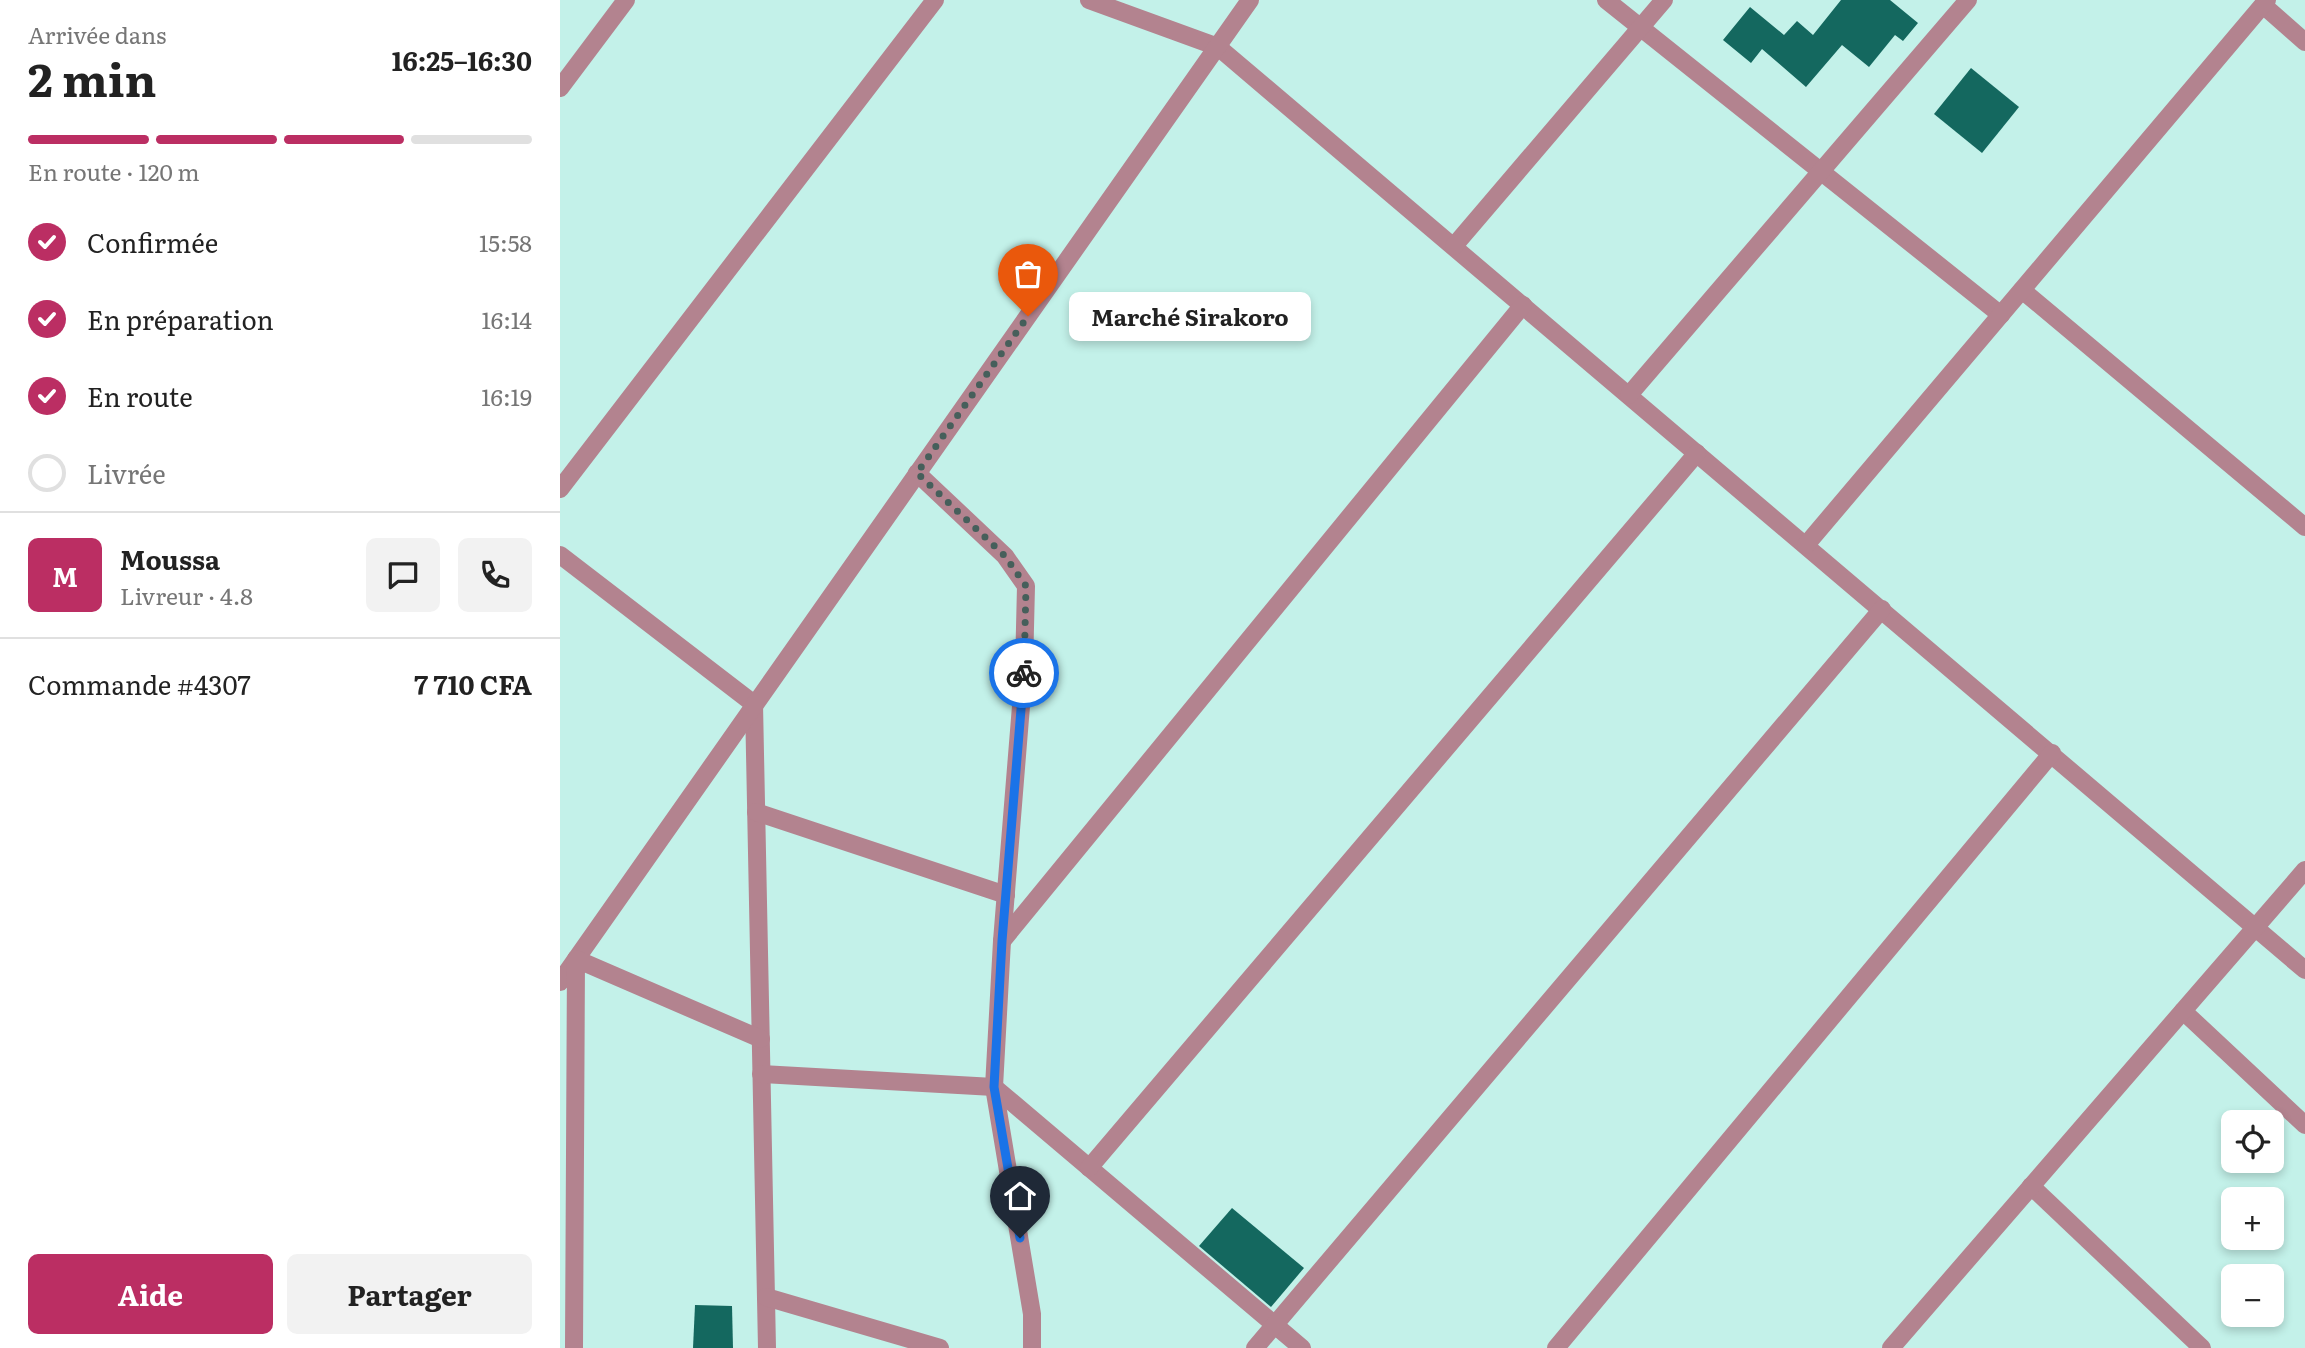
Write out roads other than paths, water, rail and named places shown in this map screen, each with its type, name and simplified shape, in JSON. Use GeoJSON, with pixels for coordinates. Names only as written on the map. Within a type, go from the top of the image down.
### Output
{"type":"FeatureCollection","features":[{"type":"Feature","properties":{"kind":"street"},"geometry":{"type":"LineString","coordinates":[[560,88],[626,0]]}},
{"type":"Feature","properties":{"kind":"street"},"geometry":{"type":"LineString","coordinates":[[560,489],[935,0]]}},
{"type":"Feature","properties":{"kind":"street"},"geometry":{"type":"LineString","coordinates":[[1088,0],[1218,47],[2305,970]]}},
{"type":"Feature","properties":{"kind":"street"},"geometry":{"type":"LineString","coordinates":[[560,982],[1250,0]]}},
{"type":"Feature","properties":{"kind":"street"},"geometry":{"type":"LineString","coordinates":[[1606,0],[2001,315]]}},
{"type":"Feature","properties":{"kind":"street"},"geometry":{"type":"LineString","coordinates":[[1454,246],[1664,0]]}},
{"type":"Feature","properties":{"kind":"street"},"geometry":{"type":"LineString","coordinates":[[1629,395],[1968,0]]}},
{"type":"Feature","properties":{"kind":"street"},"geometry":{"type":"LineString","coordinates":[[1806,545],[2265,3],[2305,42]]}},
{"type":"Feature","properties":{"kind":"street"},"geometry":{"type":"LineString","coordinates":[[2022,290],[2305,527]]}},
{"type":"Feature","properties":{"kind":"street"},"geometry":{"type":"LineString","coordinates":[[1002,941],[1523,305]]}},
{"type":"Feature","properties":{"kind":"street"},"geometry":{"type":"LineString","coordinates":[[1089,1168],[1697,453]]}},
{"type":"Feature","properties":{"kind":"street"},"geometry":{"type":"LineString","coordinates":[[917,473],[1005,556],[1026,586],[1024,669],[1002,941],[994,1087],[1032,1314],[1032,1348]]}},
{"type":"Feature","properties":{"kind":"street"},"geometry":{"type":"LineString","coordinates":[[560,555],[754,704]]}},
{"type":"Feature","properties":{"kind":"street"},"geometry":{"type":"LineString","coordinates":[[1255,1348],[1882,609]]}},
{"type":"Feature","properties":{"kind":"street"},"geometry":{"type":"LineString","coordinates":[[754,704],[767,1348]]}},
{"type":"Feature","properties":{"kind":"street"},"geometry":{"type":"LineString","coordinates":[[1556,1348],[2052,753]]}},
{"type":"Feature","properties":{"kind":"street"},"geometry":{"type":"LineString","coordinates":[[756,812],[1006,895]]}},
{"type":"Feature","properties":{"kind":"street"},"geometry":{"type":"LineString","coordinates":[[1891,1348],[2305,870]]}},
{"type":"Feature","properties":{"kind":"street"},"geometry":{"type":"LineString","coordinates":[[576,959],[761,1039]]}},
{"type":"Feature","properties":{"kind":"street"},"geometry":{"type":"LineString","coordinates":[[574,1348],[576,959]]}},
{"type":"Feature","properties":{"kind":"street"},"geometry":{"type":"LineString","coordinates":[[2183,1011],[2305,1125]]}},
{"type":"Feature","properties":{"kind":"street"},"geometry":{"type":"LineString","coordinates":[[761,1074],[994,1087],[1302,1348]]}},
{"type":"Feature","properties":{"kind":"street"},"geometry":{"type":"LineString","coordinates":[[2031,1186],[2202,1348]]}},
{"type":"Feature","properties":{"kind":"street"},"geometry":{"type":"LineString","coordinates":[[766,1297],[940,1348]]}},
{"type":"Feature","properties":{"kind":"place","name":"Marché Sirakoro"},"geometry":{"type":"Point","coordinates":[1028,316]}}]}
